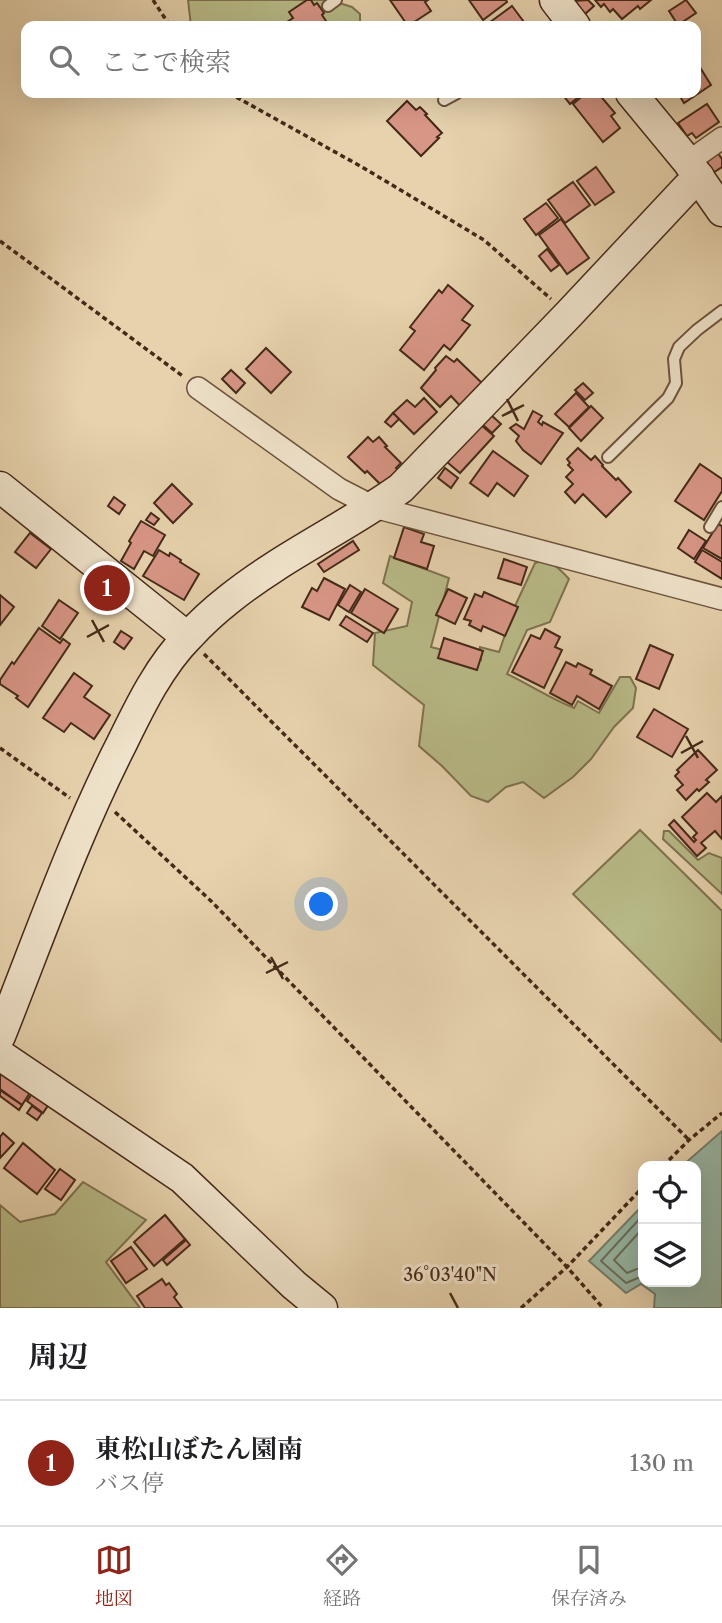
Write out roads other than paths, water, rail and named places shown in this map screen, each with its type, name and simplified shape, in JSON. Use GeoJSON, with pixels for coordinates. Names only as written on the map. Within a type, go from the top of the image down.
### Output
{"type":"FeatureCollection","features":[{"type":"Feature","properties":{"kind":"street"},"geometry":{"type":"LineString","coordinates":[[635,98],[693,169],[722,211]]}},
{"type":"Feature","properties":{"kind":"street"},"geometry":{"type":"LineString","coordinates":[[0,1036],[92,803],[133,720],[169,659],[187,637],[228,600],[265,573],[401,488],[687,188],[693,169],[722,138]]}},
{"type":"Feature","properties":{"kind":"street"},"geometry":{"type":"LineString","coordinates":[[198,388],[339,489],[374,507],[722,599]]}},
{"type":"Feature","properties":{"kind":"street"},"geometry":{"type":"LineString","coordinates":[[0,488],[187,637]]}},
{"type":"Feature","properties":{"kind":"street"},"geometry":{"type":"LineString","coordinates":[[0,1055],[182,1178],[294,1285],[322,1308]]}},
{"type":"Feature","properties":{"kind":"lane"},"geometry":{"type":"LineString","coordinates":[[444,100],[448,98]]}},
{"type":"Feature","properties":{"kind":"lane"},"geometry":{"type":"LineString","coordinates":[[608,457],[668,398],[676,383],[674,359],[679,347],[722,311]]}},
{"type":"Feature","properties":{"kind":"lane"},"geometry":{"type":"LineString","coordinates":[[710,527],[722,507]]}},
{"type":"Feature","properties":{"kind":"water"},"geometry":{"type":"Polygon","coordinates":[[[722,1131],[722,1308],[654,1308],[655,1294],[645,1287],[701,1287],[701,1161],[688,1161],[722,1131]]]}},
{"type":"Feature","properties":{"kind":"water"},"geometry":{"type":"Polygon","coordinates":[[[638,1210],[638,1286],[626,1293],[589,1261],[638,1210]]]}},
{"type":"Feature","properties":{"kind":"place","name":"東松山ぼたん園南"},"geometry":{"type":"Point","coordinates":[107,588]}}]}
